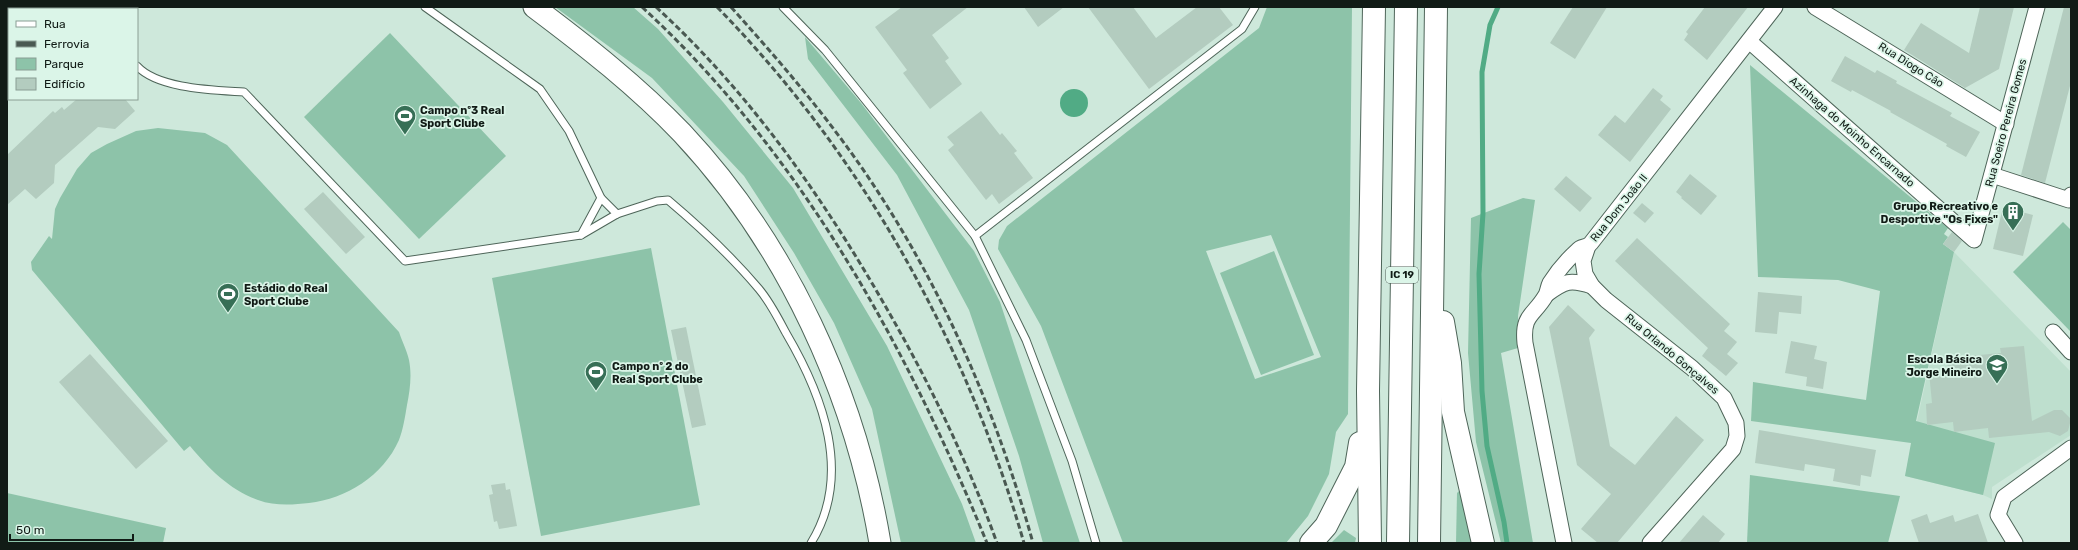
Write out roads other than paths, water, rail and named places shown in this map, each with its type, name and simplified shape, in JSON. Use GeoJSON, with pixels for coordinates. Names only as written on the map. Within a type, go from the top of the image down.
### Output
{"type":"FeatureCollection","features":[{"type":"Feature","properties":{"kind":"highway"},"geometry":{"type":"LineString","coordinates":[[1370,542],[1368,391],[1374,7]]}},
{"type":"Feature","properties":{"kind":"highway","name":"IC 19"},"geometry":{"type":"LineString","coordinates":[[1398,543],[1406,7]]}},
{"type":"Feature","properties":{"kind":"highway","name":"IC 19"},"geometry":{"type":"LineString","coordinates":[[1429,543],[1434,274],[1436,7]]}},
{"type":"Feature","properties":{"kind":"highway"},"geometry":{"type":"LineString","coordinates":[[1434,274],[1450,363],[1454,412],[1483,543]]}},
{"type":"Feature","properties":{"kind":"highway"},"geometry":{"type":"LineString","coordinates":[[1311,543],[1326,526],[1356,467],[1368,391]]}},
{"type":"Feature","properties":{"kind":"street"},"geometry":{"type":"LineString","coordinates":[[534,7],[605,61],[676,128],[737,198],[794,290],[833,370],[853,426],[874,506],[880,543]]}},
{"type":"Feature","properties":{"kind":"street","name":"Rua Dom João II"},"geometry":{"type":"LineString","coordinates":[[1564,543],[1524,331],[1530,314],[1546,295],[1550,284],[1579,248],[1588,246],[1775,7]]}},
{"type":"Feature","properties":{"kind":"street","name":"Rua Diogo Cão"},"geometry":{"type":"LineString","coordinates":[[1815,7],[2006,124]]}},
{"type":"Feature","properties":{"kind":"street","name":"Rua Soeiro Pereira Gomes"},"geometry":{"type":"LineString","coordinates":[[1974,240],[2037,7]]}},
{"type":"Feature","properties":{"kind":"street","name":"Azinhaga do Moinho Encarnado"},"geometry":{"type":"LineString","coordinates":[[1749,41],[1974,240]]}},
{"type":"Feature","properties":{"kind":"street"},"geometry":{"type":"LineString","coordinates":[[1992,175],[2069,200],[2071,195]]}},
{"type":"Feature","properties":{"kind":"street","name":"Rua Orlando Gonçalves"},"geometry":{"type":"LineString","coordinates":[[1588,246],[1583,261],[1585,274],[1592,286],[1606,300],[1692,368],[1724,398],[1736,423],[1737,436],[1734,449],[1650,543]]}},
{"type":"Feature","properties":{"kind":"street"},"geometry":{"type":"LineString","coordinates":[[1546,295],[1561,284],[1575,281],[1592,286]]}},
{"type":"Feature","properties":{"kind":"street"},"geometry":{"type":"LineString","coordinates":[[2053,332],[2071,352]]}},
{"type":"Feature","properties":{"kind":"street"},"geometry":{"type":"LineString","coordinates":[[2015,543],[1998,515],[2004,497],[2071,448]]}},
{"type":"Feature","properties":{"kind":"lane"},"geometry":{"type":"LineString","coordinates":[[425,7],[540,89],[569,131],[601,198],[617,214]]}},
{"type":"Feature","properties":{"kind":"lane"},"geometry":{"type":"LineString","coordinates":[[783,7],[825,50],[975,236],[1026,340],[1072,461],[1096,543]]}},
{"type":"Feature","properties":{"kind":"lane"},"geometry":{"type":"LineString","coordinates":[[975,236],[1242,29],[1255,7]]}},
{"type":"Feature","properties":{"kind":"lane"},"geometry":{"type":"LineString","coordinates":[[138,67],[143,73],[192,88],[244,92],[405,260],[581,236],[617,214],[657,201],[668,200],[694,222],[760,290],[806,365],[826,423],[833,462],[831,497],[822,526],[811,543]]}},
{"type":"Feature","properties":{"kind":"lane"},"geometry":{"type":"LineString","coordinates":[[581,236],[601,198]]}},
{"type":"Feature","properties":{"kind":"waterway"},"geometry":{"type":"LineString","coordinates":[[1498,7],[1490,25],[1482,72],[1483,213],[1479,274],[1482,391],[1487,446],[1504,522],[1507,543]]}},
{"type":"Feature","properties":{"kind":"railway"},"geometry":{"type":"LineString","coordinates":[[642,7],[699,64],[752,124],[800,189],[844,256],[884,325],[921,396],[987,543]]}},
{"type":"Feature","properties":{"kind":"railway"},"geometry":{"type":"LineString","coordinates":[[656,7],[691,41],[756,114],[786,152],[841,232],[891,316],[921,371],[962,456],[997,543]]}},
{"type":"Feature","properties":{"kind":"railway"},"geometry":{"type":"LineString","coordinates":[[717,7],[770,65],[819,126],[863,190],[904,256],[940,325],[972,396],[1000,468],[1024,543]]}},
{"type":"Feature","properties":{"kind":"railway"},"geometry":{"type":"LineString","coordinates":[[731,7],[810,98],[863,170],[905,236],[928,277],[970,363],[1004,452],[1033,543]]}},
{"type":"Feature","properties":{"kind":"place","name":"Campo nº3 Real Sport Clube"},"geometry":{"type":"Point","coordinates":[405,136]}},
{"type":"Feature","properties":{"kind":"place","name":"Grupo Recreativo e Desportive \"Os Fixes\""},"geometry":{"type":"Point","coordinates":[2013,232]}},
{"type":"Feature","properties":{"kind":"place","name":"Estádio do Real Sport Clube"},"geometry":{"type":"Point","coordinates":[228,314]}},
{"type":"Feature","properties":{"kind":"place","name":"Escola Básica Jorge Mineiro"},"geometry":{"type":"Point","coordinates":[1997,384]}},
{"type":"Feature","properties":{"kind":"place","name":"Campo nº 2 do Real Sport Clube"},"geometry":{"type":"Point","coordinates":[596,392]}}]}
